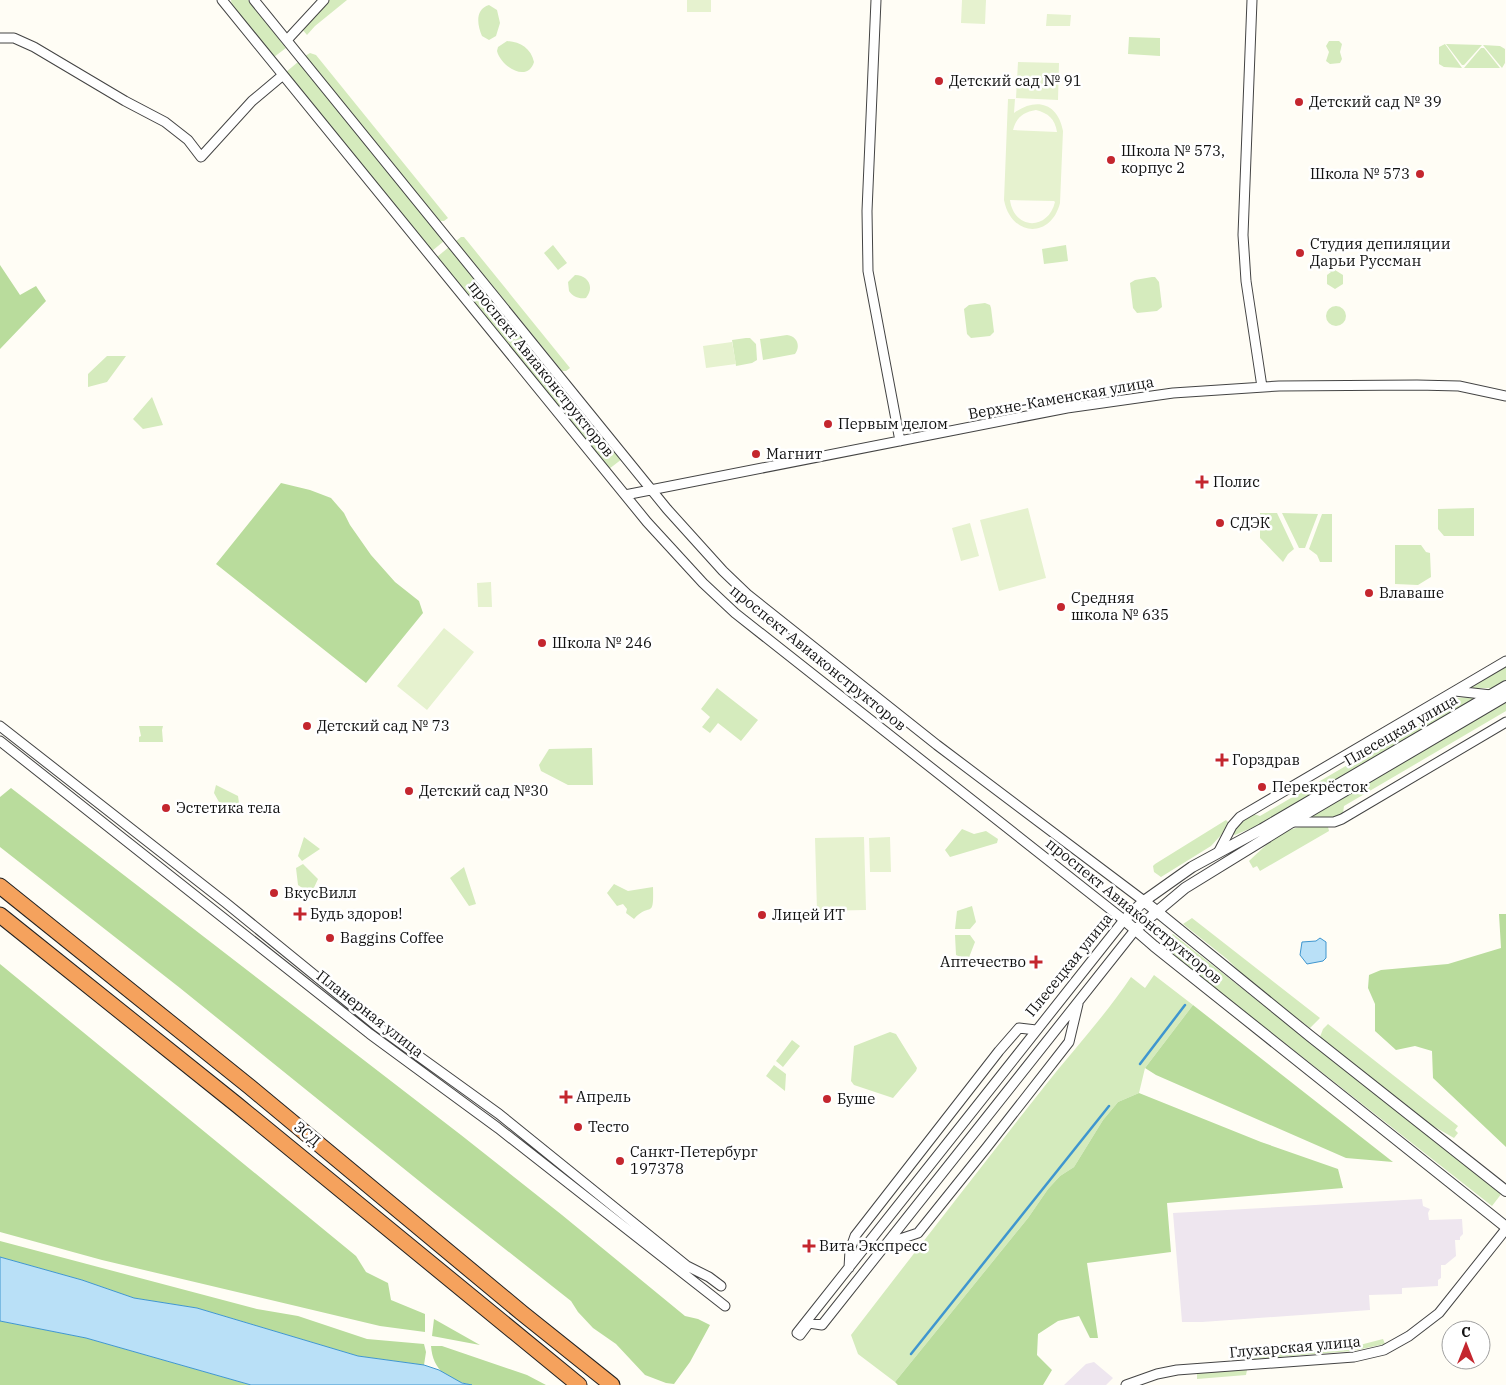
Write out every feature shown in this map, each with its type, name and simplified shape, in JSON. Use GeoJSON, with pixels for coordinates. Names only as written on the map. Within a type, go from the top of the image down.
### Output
{"type":"FeatureCollection","features":[{"type":"Feature","properties":{"kind":"highway","name":"ЗСД"},"geometry":{"type":"LineString","coordinates":[[0,886],[250,1087],[522,1313],[612,1385]]}},
{"type":"Feature","properties":{"kind":"highway","name":"ЗСД"},"geometry":{"type":"LineString","coordinates":[[0,915],[236,1104],[579,1385]]}},
{"type":"Feature","properties":{"kind":"street","name":"проспект Авиаконструкторов"},"geometry":{"type":"LineString","coordinates":[[222,0],[647,522],[685,564],[735,613],[1124,920],[1506,1228]]}},
{"type":"Feature","properties":{"kind":"street","name":"проспект Авиаконструкторов"},"geometry":{"type":"LineString","coordinates":[[254,0],[675,518],[723,571],[747,594],[937,745],[1157,911],[1310,1036],[1506,1191]]}},
{"type":"Feature","properties":{"kind":"street"},"geometry":{"type":"LineString","coordinates":[[287,40],[324,0]]}},
{"type":"Feature","properties":{"kind":"street"},"geometry":{"type":"LineString","coordinates":[[876,0],[867,210],[868,271],[900,441]]}},
{"type":"Feature","properties":{"kind":"street"},"geometry":{"type":"LineString","coordinates":[[1252,0],[1243,235],[1246,281],[1262,387]]}},
{"type":"Feature","properties":{"kind":"street"},"geometry":{"type":"LineString","coordinates":[[0,38],[14,38],[34,47],[125,101],[165,122],[188,140],[201,157],[252,101],[283,75]]}},
{"type":"Feature","properties":{"kind":"street","name":"Верхне-Каменская улица"},"geometry":{"type":"LineString","coordinates":[[625,495],[1066,408],[1135,397],[1262,387],[1443,386],[1477,389],[1506,396]]}},
{"type":"Feature","properties":{"kind":"street"},"geometry":{"type":"LineString","coordinates":[[1219,851],[1232,826],[1240,816],[1506,661]]}},
{"type":"Feature","properties":{"kind":"street","name":"Плесецкая улица"},"geometry":{"type":"LineString","coordinates":[[1506,686],[1262,830],[1219,851],[1185,871],[1144,901],[1124,920],[1036,1030],[798,1334],[809,1323],[822,1325],[1135,930],[1184,888],[1506,696]]}},
{"type":"Feature","properties":{"kind":"street"},"geometry":{"type":"LineString","coordinates":[[1455,691],[1491,695]]}},
{"type":"Feature","properties":{"kind":"street"},"geometry":{"type":"LineString","coordinates":[[1292,822],[1334,822],[1342,819],[1506,722]]}},
{"type":"Feature","properties":{"kind":"street","name":"Планерная улица"},"geometry":{"type":"LineString","coordinates":[[0,726],[226,903],[377,1026],[499,1114],[687,1266],[709,1277],[721,1286]]}},
{"type":"Feature","properties":{"kind":"street","name":"Планерная улица"},"geometry":{"type":"LineString","coordinates":[[0,741],[370,1034],[498,1128],[725,1306]]}},
{"type":"Feature","properties":{"kind":"street"},"geometry":{"type":"LineString","coordinates":[[888,1243],[918,1233],[988,1147],[1069,1042],[1078,1001]]}},
{"type":"Feature","properties":{"kind":"street"},"geometry":{"type":"LineString","coordinates":[[849,1268],[850,1250],[855,1236],[948,1116],[1019,1028],[1036,1030]]}},
{"type":"Feature","properties":{"kind":"street","name":"Глухарская улица"},"geometry":{"type":"LineString","coordinates":[[1126,1385],[1157,1374],[1177,1370],[1354,1357],[1384,1350],[1409,1336],[1439,1313],[1506,1228]]}},
{"type":"Feature","properties":{"kind":"shaded area"},"geometry":{"type":"Polygon","coordinates":[[[1422,1199],[1423,1206],[1430,1209],[1428,1213],[1429,1220],[1462,1219],[1463,1234],[1460,1240],[1455,1240],[1456,1256],[1445,1265],[1441,1265],[1441,1278],[1438,1280],[1438,1286],[1402,1288],[1402,1294],[1369,1295],[1370,1310],[1182,1322],[1173,1213],[1422,1199]]]}},
{"type":"Feature","properties":{"kind":"shaded area"},"geometry":{"type":"Polygon","coordinates":[[[1094,1362],[1113,1378],[1106,1385],[1064,1385],[1086,1364],[1094,1362]]]}},
{"type":"Feature","properties":{"kind":"green space"},"geometry":{"type":"Polygon","coordinates":[[[231,0],[248,0],[286,48],[274,57],[232,6],[231,0]]]}},
{"type":"Feature","properties":{"kind":"green space"},"geometry":{"type":"Polygon","coordinates":[[[328,0],[347,0],[315,26],[307,35],[301,28],[328,0]]]}},
{"type":"Feature","properties":{"kind":"green space"},"geometry":{"type":"Polygon","coordinates":[[[687,0],[711,0],[711,12],[687,12],[687,0]]]}},
{"type":"Feature","properties":{"kind":"green space"},"geometry":{"type":"Polygon","coordinates":[[[962,0],[986,0],[985,24],[961,23],[962,0]]]}},
{"type":"Feature","properties":{"kind":"green space"},"geometry":{"type":"Polygon","coordinates":[[[489,5],[497,10],[500,23],[496,36],[489,40],[482,36],[478,18],[481,10],[489,5]]]}},
{"type":"Feature","properties":{"kind":"green space"},"geometry":{"type":"Polygon","coordinates":[[[1047,14],[1071,15],[1070,26],[1046,26],[1047,14]]]}},
{"type":"Feature","properties":{"kind":"green space"},"geometry":{"type":"Polygon","coordinates":[[[1129,37],[1160,38],[1160,56],[1128,54],[1129,37]]]}},
{"type":"Feature","properties":{"kind":"green space"},"geometry":{"type":"Polygon","coordinates":[[[507,41],[520,44],[528,49],[534,62],[531,68],[521,72],[515,70],[499,57],[498,47],[507,41]]]}},
{"type":"Feature","properties":{"kind":"green space"},"geometry":{"type":"Polygon","coordinates":[[[1329,41],[1339,41],[1342,44],[1340,52],[1342,59],[1340,63],[1330,64],[1326,61],[1329,52],[1326,46],[1329,41]]]}},
{"type":"Feature","properties":{"kind":"green space"},"geometry":{"type":"Polygon","coordinates":[[[1445,44],[1462,68],[1444,67],[1439,64],[1439,47],[1445,44]]]}},
{"type":"Feature","properties":{"kind":"green space"},"geometry":{"type":"Polygon","coordinates":[[[1446,44],[1482,45],[1462,65],[1446,44]]]}},
{"type":"Feature","properties":{"kind":"green space"},"geometry":{"type":"Polygon","coordinates":[[[1483,45],[1500,46],[1505,49],[1505,63],[1502,68],[1483,45]]]}},
{"type":"Feature","properties":{"kind":"green space"},"geometry":{"type":"Polygon","coordinates":[[[1481,48],[1484,48],[1500,68],[1464,68],[1481,48]]]}},
{"type":"Feature","properties":{"kind":"green space"},"geometry":{"type":"Polygon","coordinates":[[[310,53],[316,55],[448,218],[440,221],[305,56],[310,53]]]}},
{"type":"Feature","properties":{"kind":"green space"},"geometry":{"type":"Polygon","coordinates":[[[298,62],[444,241],[432,251],[286,72],[298,62]]]}},
{"type":"Feature","properties":{"kind":"green space"},"geometry":{"type":"Polygon","coordinates":[[[1018,62],[1059,63],[1058,100],[1016,98],[1018,62]]]}},
{"type":"Feature","properties":{"kind":"green space"},"geometry":{"type":"Polygon","coordinates":[[[1008,99],[1015,99],[1014,113],[1030,105],[1045,105],[1056,114],[1063,131],[1060,203],[1055,215],[1040,228],[1022,227],[1014,221],[1008,212],[1004,200],[1008,99]],[[1036,110],[1021,116],[1013,130],[1057,132],[1055,124],[1050,117],[1036,110]],[[1010,200],[1013,210],[1018,217],[1031,223],[1039,222],[1046,218],[1055,202],[1054,201],[1010,200]]]}},
{"type":"Feature","properties":{"kind":"green space"},"geometry":{"type":"Polygon","coordinates":[[[464,237],[570,368],[562,371],[456,241],[464,237]]]}},
{"type":"Feature","properties":{"kind":"green space"},"geometry":{"type":"Polygon","coordinates":[[[553,245],[567,263],[558,270],[544,253],[553,245]]]}},
{"type":"Feature","properties":{"kind":"green space"},"geometry":{"type":"Polygon","coordinates":[[[1066,245],[1068,261],[1044,264],[1042,249],[1066,245]]]}},
{"type":"Feature","properties":{"kind":"green space"},"geometry":{"type":"Polygon","coordinates":[[[449,247],[622,459],[609,469],[437,257],[449,247]]]}},
{"type":"Feature","properties":{"kind":"green space"},"geometry":{"type":"Polygon","coordinates":[[[1330,263],[1335,265],[1335,270],[1343,275],[1343,284],[1335,289],[1327,284],[1327,275],[1331,272],[1327,270],[1327,265],[1330,263]]]}},
{"type":"Feature","properties":{"kind":"green space"},"geometry":{"type":"Polygon","coordinates":[[[0,265],[20,295],[36,286],[46,301],[0,349],[0,265]]]}},
{"type":"Feature","properties":{"kind":"green space"},"geometry":{"type":"Polygon","coordinates":[[[575,275],[587,279],[589,282],[590,290],[586,298],[576,297],[569,291],[568,282],[575,275]]]}},
{"type":"Feature","properties":{"kind":"green space"},"geometry":{"type":"Polygon","coordinates":[[[1155,277],[1159,282],[1162,307],[1157,311],[1137,313],[1133,308],[1130,283],[1135,280],[1155,277]]]}},
{"type":"Feature","properties":{"kind":"green space"},"geometry":{"type":"Polygon","coordinates":[[[985,303],[990,305],[991,308],[994,332],[990,336],[971,338],[967,334],[964,309],[969,305],[985,303]]]}},
{"type":"Feature","properties":{"kind":"green space"},"geometry":{"type":"Polygon","coordinates":[[[1336,306],[1343,309],[1346,316],[1343,323],[1336,326],[1329,323],[1326,316],[1329,309],[1336,306]]]}},
{"type":"Feature","properties":{"kind":"green space"},"geometry":{"type":"Polygon","coordinates":[[[787,335],[796,339],[798,348],[795,354],[763,360],[760,339],[787,335]]]}},
{"type":"Feature","properties":{"kind":"green space"},"geometry":{"type":"Polygon","coordinates":[[[750,338],[756,344],[757,360],[752,363],[736,366],[732,340],[750,338]]]}},
{"type":"Feature","properties":{"kind":"green space"},"geometry":{"type":"Polygon","coordinates":[[[732,342],[736,364],[706,368],[703,346],[732,342]]]}},
{"type":"Feature","properties":{"kind":"green space"},"geometry":{"type":"Polygon","coordinates":[[[107,356],[126,356],[107,382],[88,387],[88,374],[107,356]]]}},
{"type":"Feature","properties":{"kind":"green space"},"geometry":{"type":"Polygon","coordinates":[[[152,397],[163,425],[143,429],[133,419],[152,397]]]}},
{"type":"Feature","properties":{"kind":"green space"},"geometry":{"type":"Polygon","coordinates":[[[281,483],[310,490],[331,498],[344,513],[371,555],[395,582],[419,601],[423,613],[366,683],[216,564],[281,483]]]}},
{"type":"Feature","properties":{"kind":"green space"},"geometry":{"type":"Polygon","coordinates":[[[1028,508],[1046,578],[999,591],[980,520],[1028,508]]]}},
{"type":"Feature","properties":{"kind":"green space"},"geometry":{"type":"Polygon","coordinates":[[[1474,508],[1474,536],[1444,536],[1438,529],[1438,509],[1474,508]]]}},
{"type":"Feature","properties":{"kind":"green space"},"geometry":{"type":"Polygon","coordinates":[[[1260,513],[1277,513],[1294,549],[1283,562],[1260,538],[1260,513]]]}},
{"type":"Feature","properties":{"kind":"green space"},"geometry":{"type":"Polygon","coordinates":[[[1282,513],[1318,514],[1305,548],[1299,548],[1282,513]]]}},
{"type":"Feature","properties":{"kind":"green space"},"geometry":{"type":"Polygon","coordinates":[[[1322,514],[1332,514],[1332,562],[1320,562],[1317,555],[1309,549],[1322,514]]]}},
{"type":"Feature","properties":{"kind":"green space"},"geometry":{"type":"Polygon","coordinates":[[[970,523],[979,556],[961,561],[952,528],[970,523]]]}},
{"type":"Feature","properties":{"kind":"green space"},"geometry":{"type":"Polygon","coordinates":[[[1395,545],[1421,545],[1426,552],[1430,553],[1431,577],[1418,585],[1395,584],[1395,545]]]}},
{"type":"Feature","properties":{"kind":"green space"},"geometry":{"type":"Polygon","coordinates":[[[491,582],[492,607],[478,607],[477,583],[491,582]]]}},
{"type":"Feature","properties":{"kind":"green space"},"geometry":{"type":"Polygon","coordinates":[[[444,628],[474,652],[427,710],[397,686],[444,628]]]}},
{"type":"Feature","properties":{"kind":"green space"},"geometry":{"type":"Polygon","coordinates":[[[1506,666],[1506,681],[1492,688],[1471,688],[1472,685],[1506,666]]]}},
{"type":"Feature","properties":{"kind":"green space"},"geometry":{"type":"Polygon","coordinates":[[[717,688],[758,720],[741,741],[718,723],[710,733],[702,727],[710,717],[701,709],[717,688]]]}},
{"type":"Feature","properties":{"kind":"green space"},"geometry":{"type":"Polygon","coordinates":[[[1473,697],[1474,699],[1261,824],[1235,835],[1233,834],[1239,825],[1250,816],[1254,814],[1260,816],[1440,711],[1440,705],[1453,698],[1473,697]]]}},
{"type":"Feature","properties":{"kind":"green space"},"geometry":{"type":"Polygon","coordinates":[[[1506,701],[1506,711],[1344,806],[1343,813],[1334,818],[1309,818],[1506,701]]]}},
{"type":"Feature","properties":{"kind":"green space"},"geometry":{"type":"Polygon","coordinates":[[[139,726],[163,726],[163,742],[139,742],[139,737],[141,736],[139,726]]]}},
{"type":"Feature","properties":{"kind":"green space"},"geometry":{"type":"Polygon","coordinates":[[[592,748],[593,785],[568,785],[541,771],[539,765],[549,749],[592,748]]]}},
{"type":"Feature","properties":{"kind":"green space"},"geometry":{"type":"Polygon","coordinates":[[[216,785],[238,796],[239,803],[230,806],[219,802],[214,793],[216,785]]]}},
{"type":"Feature","properties":{"kind":"green space"},"geometry":{"type":"Polygon","coordinates":[[[11,788],[461,1135],[685,1316],[698,1319],[710,1325],[690,1362],[674,1384],[645,1375],[616,1344],[593,1328],[578,1312],[571,1301],[180,988],[0,847],[0,797],[11,788]]]}},
{"type":"Feature","properties":{"kind":"green space"},"geometry":{"type":"Polygon","coordinates":[[[1226,820],[1228,822],[1222,834],[1211,846],[1161,877],[1154,872],[1153,866],[1155,864],[1226,820]]]}},
{"type":"Feature","properties":{"kind":"green space"},"geometry":{"type":"Polygon","coordinates":[[[1301,827],[1328,827],[1329,831],[1260,871],[1257,866],[1253,868],[1249,861],[1266,845],[1279,835],[1301,827]]]}},
{"type":"Feature","properties":{"kind":"green space"},"geometry":{"type":"Polygon","coordinates":[[[962,829],[974,834],[986,831],[998,839],[997,843],[950,857],[945,850],[962,829]]]}},
{"type":"Feature","properties":{"kind":"green space"},"geometry":{"type":"Polygon","coordinates":[[[304,837],[320,849],[302,861],[298,856],[304,837]]]}},
{"type":"Feature","properties":{"kind":"green space"},"geometry":{"type":"Polygon","coordinates":[[[864,837],[866,910],[817,911],[815,838],[864,837]]]}},
{"type":"Feature","properties":{"kind":"green space"},"geometry":{"type":"Polygon","coordinates":[[[890,837],[891,872],[870,872],[869,838],[890,837]]]}},
{"type":"Feature","properties":{"kind":"green space"},"geometry":{"type":"Polygon","coordinates":[[[303,864],[318,879],[311,894],[298,885],[296,868],[303,864]]]}},
{"type":"Feature","properties":{"kind":"green space"},"geometry":{"type":"Polygon","coordinates":[[[464,867],[476,904],[469,906],[450,878],[464,867]]]}},
{"type":"Feature","properties":{"kind":"green space"},"geometry":{"type":"Polygon","coordinates":[[[614,884],[628,891],[653,887],[652,907],[634,919],[626,913],[627,909],[623,904],[617,906],[607,893],[614,884]]]}},
{"type":"Feature","properties":{"kind":"green space"},"geometry":{"type":"Polygon","coordinates":[[[972,906],[976,922],[970,929],[955,929],[957,911],[972,906]]]}},
{"type":"Feature","properties":{"kind":"green space"},"geometry":{"type":"Polygon","coordinates":[[[1499,914],[1506,914],[1506,1147],[1433,1078],[1432,1051],[1415,1046],[1396,1050],[1375,1031],[1375,1004],[1368,988],[1369,975],[1381,970],[1448,964],[1501,948],[1499,914]]]}},
{"type":"Feature","properties":{"kind":"green space"},"geometry":{"type":"Polygon","coordinates":[[[1192,918],[1320,1018],[1310,1028],[1251,983],[1227,959],[1183,924],[1192,918]]]}},
{"type":"Feature","properties":{"kind":"green space"},"geometry":{"type":"Polygon","coordinates":[[[1173,934],[1502,1193],[1492,1206],[1160,945],[1173,934]]]}},
{"type":"Feature","properties":{"kind":"green space"},"geometry":{"type":"Polygon","coordinates":[[[955,935],[970,935],[975,942],[968,960],[956,955],[955,935]]]}},
{"type":"Feature","properties":{"kind":"green space"},"geometry":{"type":"Polygon","coordinates":[[[0,964],[356,1256],[366,1272],[388,1283],[391,1300],[425,1314],[425,1332],[380,1326],[102,1260],[0,1232],[0,964]]]}},
{"type":"Feature","properties":{"kind":"green space"},"geometry":{"type":"Polygon","coordinates":[[[1154,975],[1193,1005],[1145,1068],[1139,1093],[1118,1102],[1103,1120],[1074,1167],[1060,1176],[1048,1189],[1028,1218],[895,1382],[858,1354],[851,1335],[1131,977],[1145,988],[1154,975]]]}},
{"type":"Feature","properties":{"kind":"green space"},"geometry":{"type":"Polygon","coordinates":[[[1193,1005],[1393,1162],[1346,1158],[1156,1075],[1145,1068],[1193,1005]]]}},
{"type":"Feature","properties":{"kind":"green space"},"geometry":{"type":"Polygon","coordinates":[[[1328,1024],[1458,1126],[1455,1130],[1458,1133],[1454,1138],[1433,1126],[1320,1037],[1323,1029],[1328,1024]]]}},
{"type":"Feature","properties":{"kind":"green space"},"geometry":{"type":"Polygon","coordinates":[[[890,1032],[896,1034],[917,1068],[893,1098],[854,1085],[851,1081],[854,1046],[890,1032]]]}},
{"type":"Feature","properties":{"kind":"green space"},"geometry":{"type":"Polygon","coordinates":[[[792,1040],[800,1046],[783,1067],[776,1061],[792,1040]]]}},
{"type":"Feature","properties":{"kind":"green space"},"geometry":{"type":"Polygon","coordinates":[[[774,1065],[786,1074],[785,1091],[766,1076],[774,1065]]]}},
{"type":"Feature","properties":{"kind":"green space"},"geometry":{"type":"Polygon","coordinates":[[[1139,1093],[1261,1142],[1338,1169],[1343,1188],[1167,1203],[1171,1252],[1087,1263],[1098,1338],[1090,1338],[1079,1316],[1058,1321],[1038,1334],[1037,1355],[1052,1370],[1043,1385],[898,1385],[895,1382],[1028,1218],[1048,1189],[1060,1176],[1074,1167],[1103,1120],[1118,1102],[1139,1093]]]}},
{"type":"Feature","properties":{"kind":"green space"},"geometry":{"type":"Polygon","coordinates":[[[0,1241],[257,1309],[298,1316],[367,1339],[424,1344],[426,1352],[424,1365],[358,1356],[197,1308],[134,1298],[82,1280],[0,1257],[0,1241]]]}},
{"type":"Feature","properties":{"kind":"green space"},"geometry":{"type":"Polygon","coordinates":[[[434,1319],[480,1345],[432,1336],[434,1319]]]}},
{"type":"Feature","properties":{"kind":"green space"},"geometry":{"type":"Polygon","coordinates":[[[0,1321],[86,1338],[251,1385],[0,1385],[0,1321]]]}},
{"type":"Feature","properties":{"kind":"green space"},"geometry":{"type":"Polygon","coordinates":[[[1383,1339],[1385,1344],[1352,1351],[1254,1359],[1253,1354],[1352,1347],[1383,1339]]]}},
{"type":"Feature","properties":{"kind":"green space"},"geometry":{"type":"Polygon","coordinates":[[[431,1346],[442,1346],[527,1375],[546,1385],[472,1385],[456,1380],[443,1373],[439,1368],[432,1355],[431,1346]]]}},
{"type":"Feature","properties":{"kind":"green space"},"geometry":{"type":"Polygon","coordinates":[[[1247,1370],[1246,1375],[1197,1379],[1197,1373],[1247,1370]]]}},
{"type":"Feature","properties":{"kind":"water"},"geometry":{"type":"Polygon","coordinates":[[[1320,938],[1326,942],[1326,958],[1323,961],[1307,964],[1300,955],[1302,942],[1316,941],[1320,938]]]}},
{"type":"Feature","properties":{"kind":"water"},"geometry":{"type":"Polygon","coordinates":[[[0,1257],[82,1280],[134,1298],[197,1308],[358,1356],[424,1365],[439,1370],[462,1383],[472,1385],[251,1385],[86,1338],[0,1321],[0,1257]]]}},
{"type":"Feature","properties":{"kind":"waterway"},"geometry":{"type":"LineString","coordinates":[[1140,1064],[1185,1005]]}},
{"type":"Feature","properties":{"kind":"waterway"},"geometry":{"type":"LineString","coordinates":[[911,1354],[1109,1106]]}},
{"type":"Feature","properties":{"kind":"place","name":"Детский сад № 91"},"geometry":{"type":"Point","coordinates":[939,81]}},
{"type":"Feature","properties":{"kind":"place","name":"Детский сад № 39"},"geometry":{"type":"Point","coordinates":[1299,102]}},
{"type":"Feature","properties":{"kind":"place","name":"Школа № 573, корпус 2"},"geometry":{"type":"Point","coordinates":[1111,160]}},
{"type":"Feature","properties":{"kind":"place","name":"Школа № 573"},"geometry":{"type":"Point","coordinates":[1420,174]}},
{"type":"Feature","properties":{"kind":"place","name":"Студия депиляции Дарьи Руссман"},"geometry":{"type":"Point","coordinates":[1300,253]}},
{"type":"Feature","properties":{"kind":"place","name":"Первым делом"},"geometry":{"type":"Point","coordinates":[828,424]}},
{"type":"Feature","properties":{"kind":"place","name":"Магнит"},"geometry":{"type":"Point","coordinates":[756,454]}},
{"type":"Feature","properties":{"kind":"place","name":"Полис"},"geometry":{"type":"Point","coordinates":[1202,482]}},
{"type":"Feature","properties":{"kind":"place","name":"СДЭК"},"geometry":{"type":"Point","coordinates":[1220,523]}},
{"type":"Feature","properties":{"kind":"place","name":"Влаваше"},"geometry":{"type":"Point","coordinates":[1369,593]}},
{"type":"Feature","properties":{"kind":"place","name":"Средняя школа № 635"},"geometry":{"type":"Point","coordinates":[1061,607]}},
{"type":"Feature","properties":{"kind":"place","name":"Школа № 246"},"geometry":{"type":"Point","coordinates":[542,643]}},
{"type":"Feature","properties":{"kind":"place","name":"Детский сад № 73"},"geometry":{"type":"Point","coordinates":[307,726]}},
{"type":"Feature","properties":{"kind":"place","name":"Горздрав"},"geometry":{"type":"Point","coordinates":[1222,760]}},
{"type":"Feature","properties":{"kind":"place","name":"Перекрёсток"},"geometry":{"type":"Point","coordinates":[1262,787]}},
{"type":"Feature","properties":{"kind":"place","name":"Детский сад №30"},"geometry":{"type":"Point","coordinates":[409,791]}},
{"type":"Feature","properties":{"kind":"place","name":"Эстетика тела"},"geometry":{"type":"Point","coordinates":[166,808]}},
{"type":"Feature","properties":{"kind":"place","name":"ВкусВилл"},"geometry":{"type":"Point","coordinates":[274,893]}},
{"type":"Feature","properties":{"kind":"place","name":"Будь здоров!"},"geometry":{"type":"Point","coordinates":[300,914]}},
{"type":"Feature","properties":{"kind":"place","name":"Лицей ИТ"},"geometry":{"type":"Point","coordinates":[762,915]}},
{"type":"Feature","properties":{"kind":"place","name":"Baggins Coffee"},"geometry":{"type":"Point","coordinates":[330,938]}},
{"type":"Feature","properties":{"kind":"place","name":"Аптечество"},"geometry":{"type":"Point","coordinates":[1036,962]}},
{"type":"Feature","properties":{"kind":"place","name":"Апрель"},"geometry":{"type":"Point","coordinates":[566,1097]}},
{"type":"Feature","properties":{"kind":"place","name":"Буше"},"geometry":{"type":"Point","coordinates":[827,1099]}},
{"type":"Feature","properties":{"kind":"place","name":"Тесто"},"geometry":{"type":"Point","coordinates":[578,1127]}},
{"type":"Feature","properties":{"kind":"place","name":"Санкт-Петербург 197378"},"geometry":{"type":"Point","coordinates":[620,1161]}},
{"type":"Feature","properties":{"kind":"place","name":"Вита Экспресс"},"geometry":{"type":"Point","coordinates":[809,1246]}}]}
